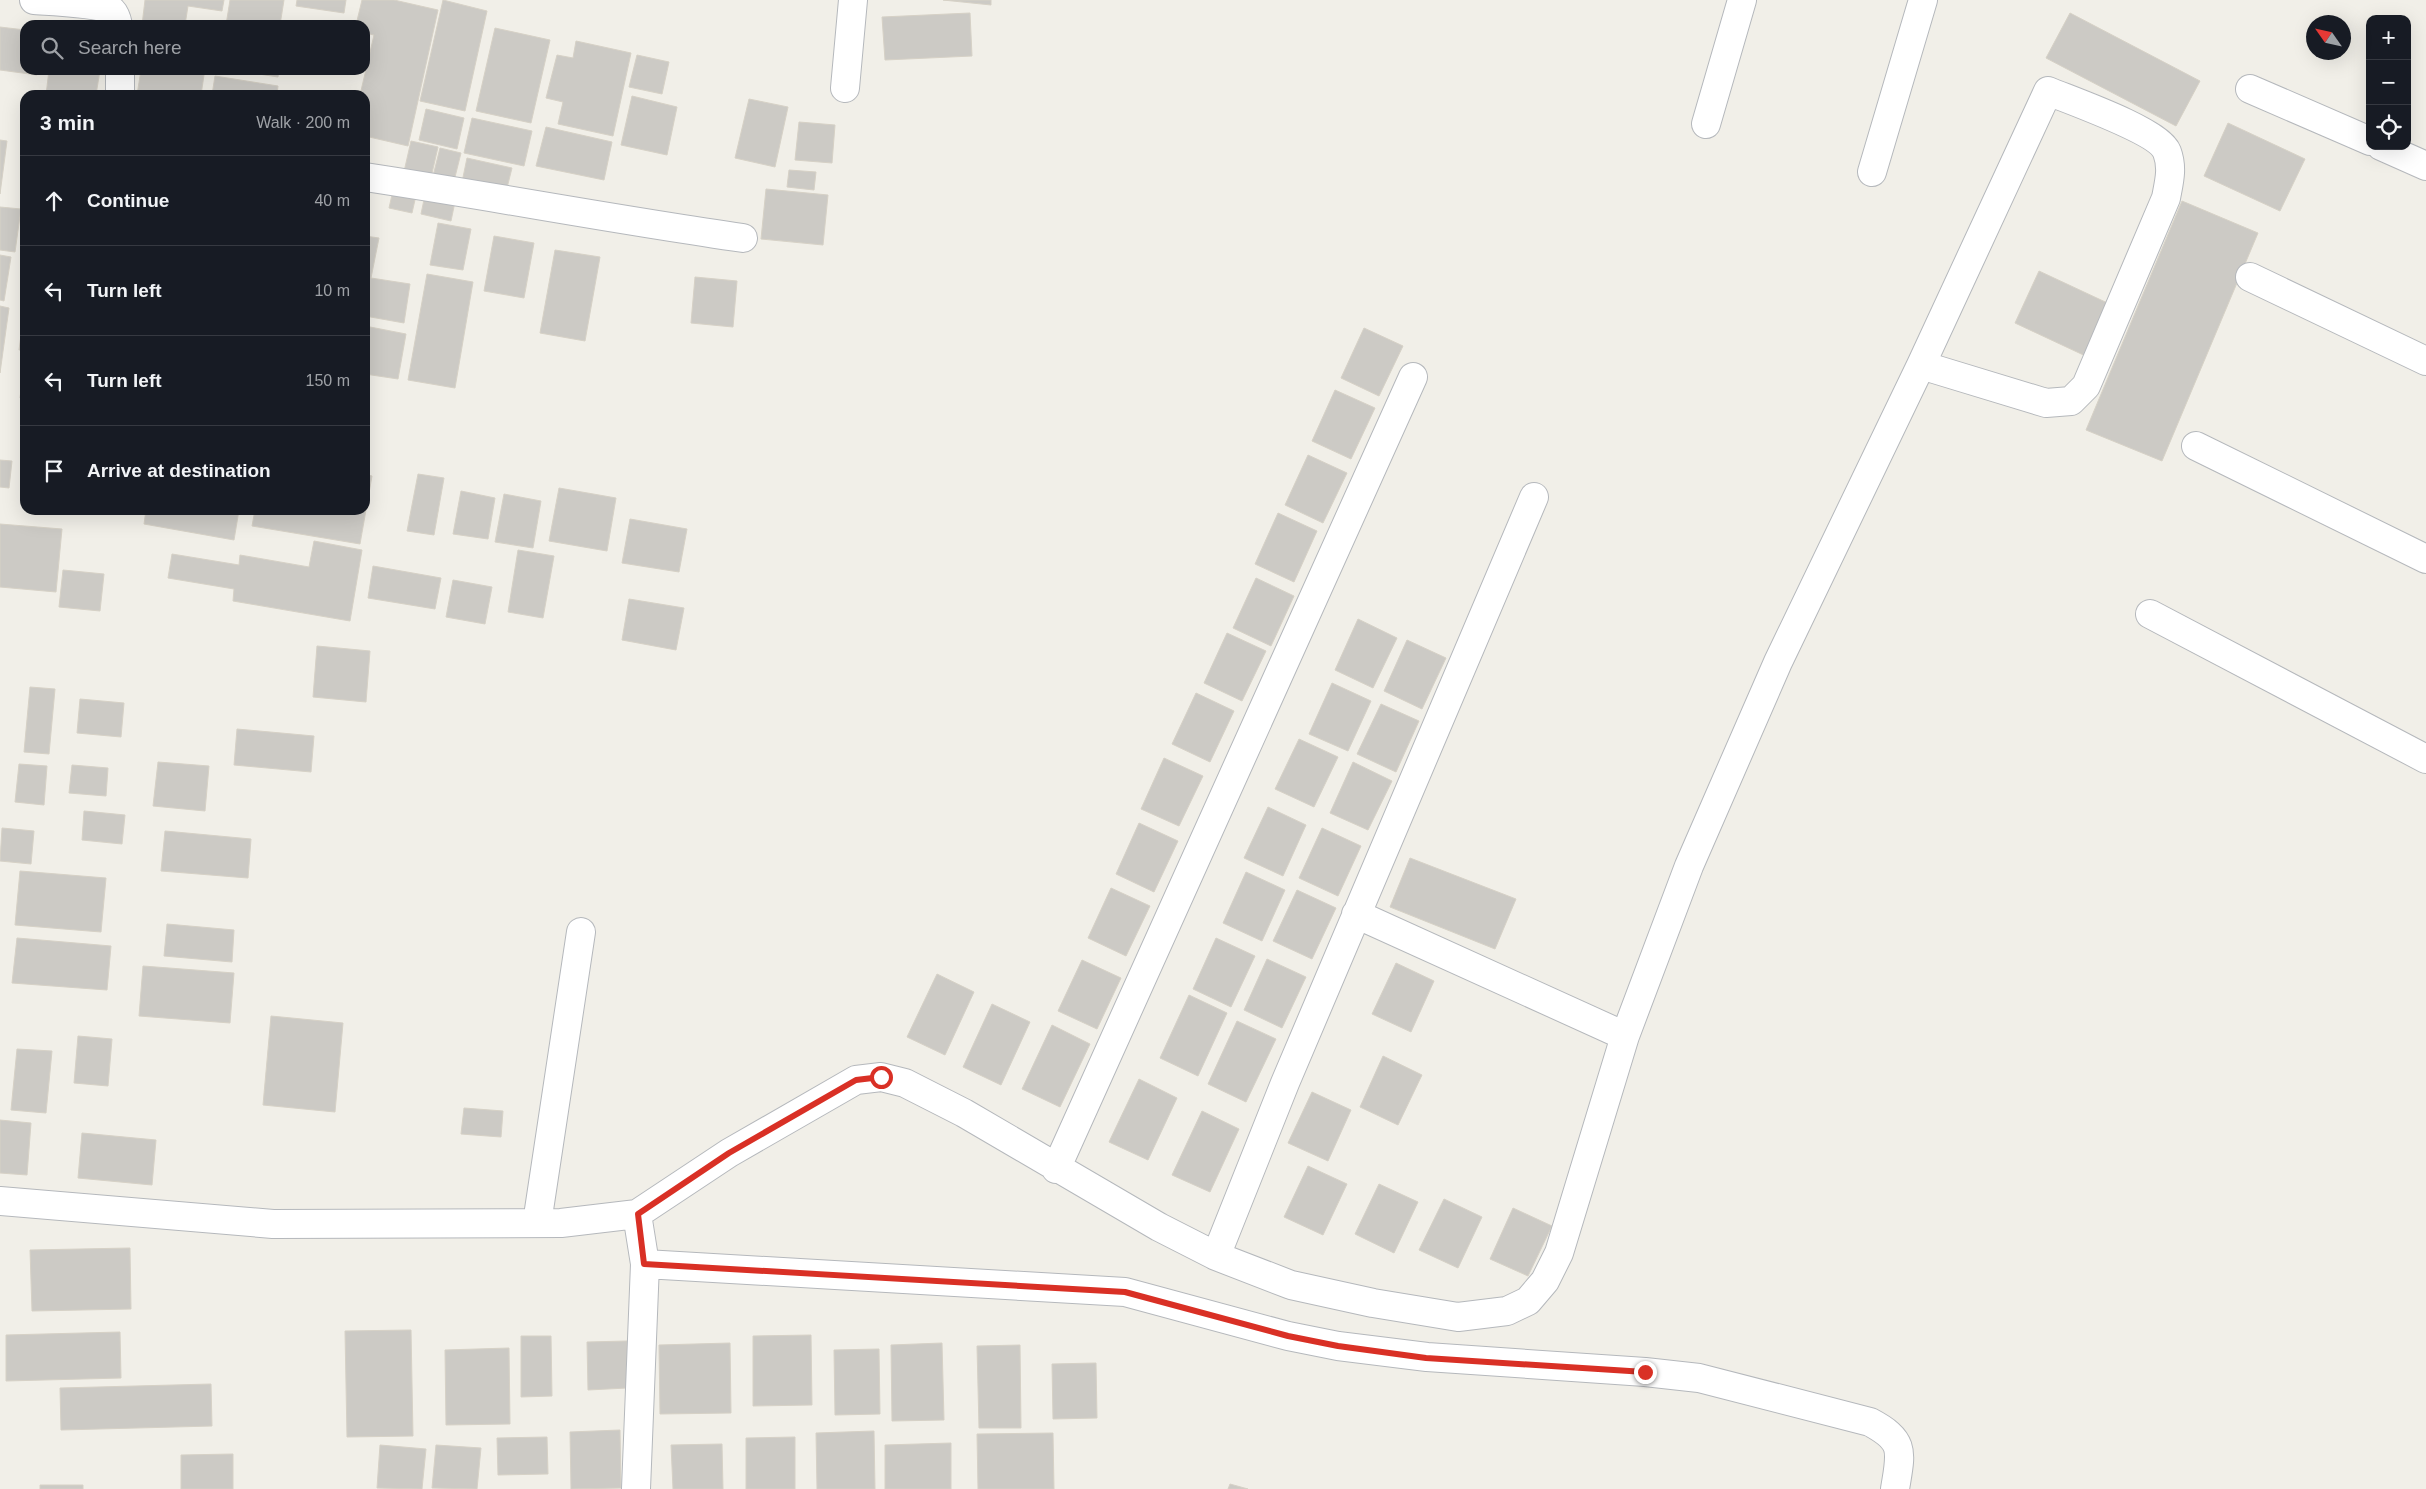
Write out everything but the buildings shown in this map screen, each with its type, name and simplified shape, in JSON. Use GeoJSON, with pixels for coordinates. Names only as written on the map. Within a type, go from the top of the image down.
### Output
{"type":"FeatureCollection","features":[{"type":"Feature","properties":{"kind":"street"},"geometry":{"type":"LineString","coordinates":[[34,0],[92,5],[111,10],[117,20]]}},
{"type":"Feature","properties":{"kind":"street"},"geometry":{"type":"LineString","coordinates":[[845,88],[853,0]]}},
{"type":"Feature","properties":{"kind":"street"},"geometry":{"type":"LineString","coordinates":[[1706,124],[1742,0]]}},
{"type":"Feature","properties":{"kind":"street"},"geometry":{"type":"LineString","coordinates":[[1872,172],[1922,0]]}},
{"type":"Feature","properties":{"kind":"street"},"geometry":{"type":"LineString","coordinates":[[120,75],[120,90]]}},
{"type":"Feature","properties":{"kind":"street"},"geometry":{"type":"LineString","coordinates":[[2250,88],[2366,139]]}},
{"type":"Feature","properties":{"kind":"street"},"geometry":{"type":"LineString","coordinates":[[0,1201],[273,1224],[561,1223],[638,1214],[729,1153],[856,1080],[881,1077],[905,1083],[964,1113],[1056,1169],[1159,1227],[1216,1256],[1292,1285],[1458,1317],[1507,1311],[1528,1301],[1545,1281],[1559,1253],[1625,1036],[1690,866],[1774,671],[1921,365],[2048,91],[2150,134],[2166,150],[2171,170],[2166,198],[2086,386],[2071,401],[2046,403],[1921,365]]}},
{"type":"Feature","properties":{"kind":"street"},"geometry":{"type":"LineString","coordinates":[[2390,150],[2426,166]]}},
{"type":"Feature","properties":{"kind":"street"},"geometry":{"type":"LineString","coordinates":[[370,178],[457,191],[618,220],[743,238]]}},
{"type":"Feature","properties":{"kind":"street"},"geometry":{"type":"LineString","coordinates":[[2250,277],[2426,361]]}},
{"type":"Feature","properties":{"kind":"street"},"geometry":{"type":"LineString","coordinates":[[1056,1169],[1413,377]]}},
{"type":"Feature","properties":{"kind":"street"},"geometry":{"type":"LineString","coordinates":[[2196,446],[2426,559]]}},
{"type":"Feature","properties":{"kind":"street"},"geometry":{"type":"LineString","coordinates":[[1216,1256],[1356,914],[1534,497]]}},
{"type":"Feature","properties":{"kind":"street"},"geometry":{"type":"LineString","coordinates":[[2150,614],[2426,759]]}},
{"type":"Feature","properties":{"kind":"street"},"geometry":{"type":"LineString","coordinates":[[1356,914],[1625,1036]]}},
{"type":"Feature","properties":{"kind":"street"},"geometry":{"type":"LineString","coordinates":[[537,1223],[581,932]]}},
{"type":"Feature","properties":{"kind":"street"},"geometry":{"type":"LineString","coordinates":[[636,1489],[644,1264],[638,1214]]}},
{"type":"Feature","properties":{"kind":"street"},"geometry":{"type":"LineString","coordinates":[[644,1264],[1125,1292],[1288,1336],[1338,1346],[1426,1358],[1645,1372],[1699,1378],[1870,1422],[1889,1432],[1897,1443],[1899,1463],[1895,1489]]}},
{"type":"Feature","properties":{"kind":"route"},"geometry":{"type":"LineString","coordinates":[[881,1077],[856,1080],[729,1153],[638,1214],[644,1264],[1125,1292],[1288,1336],[1338,1346],[1426,1358],[1645,1372]]}}]}
